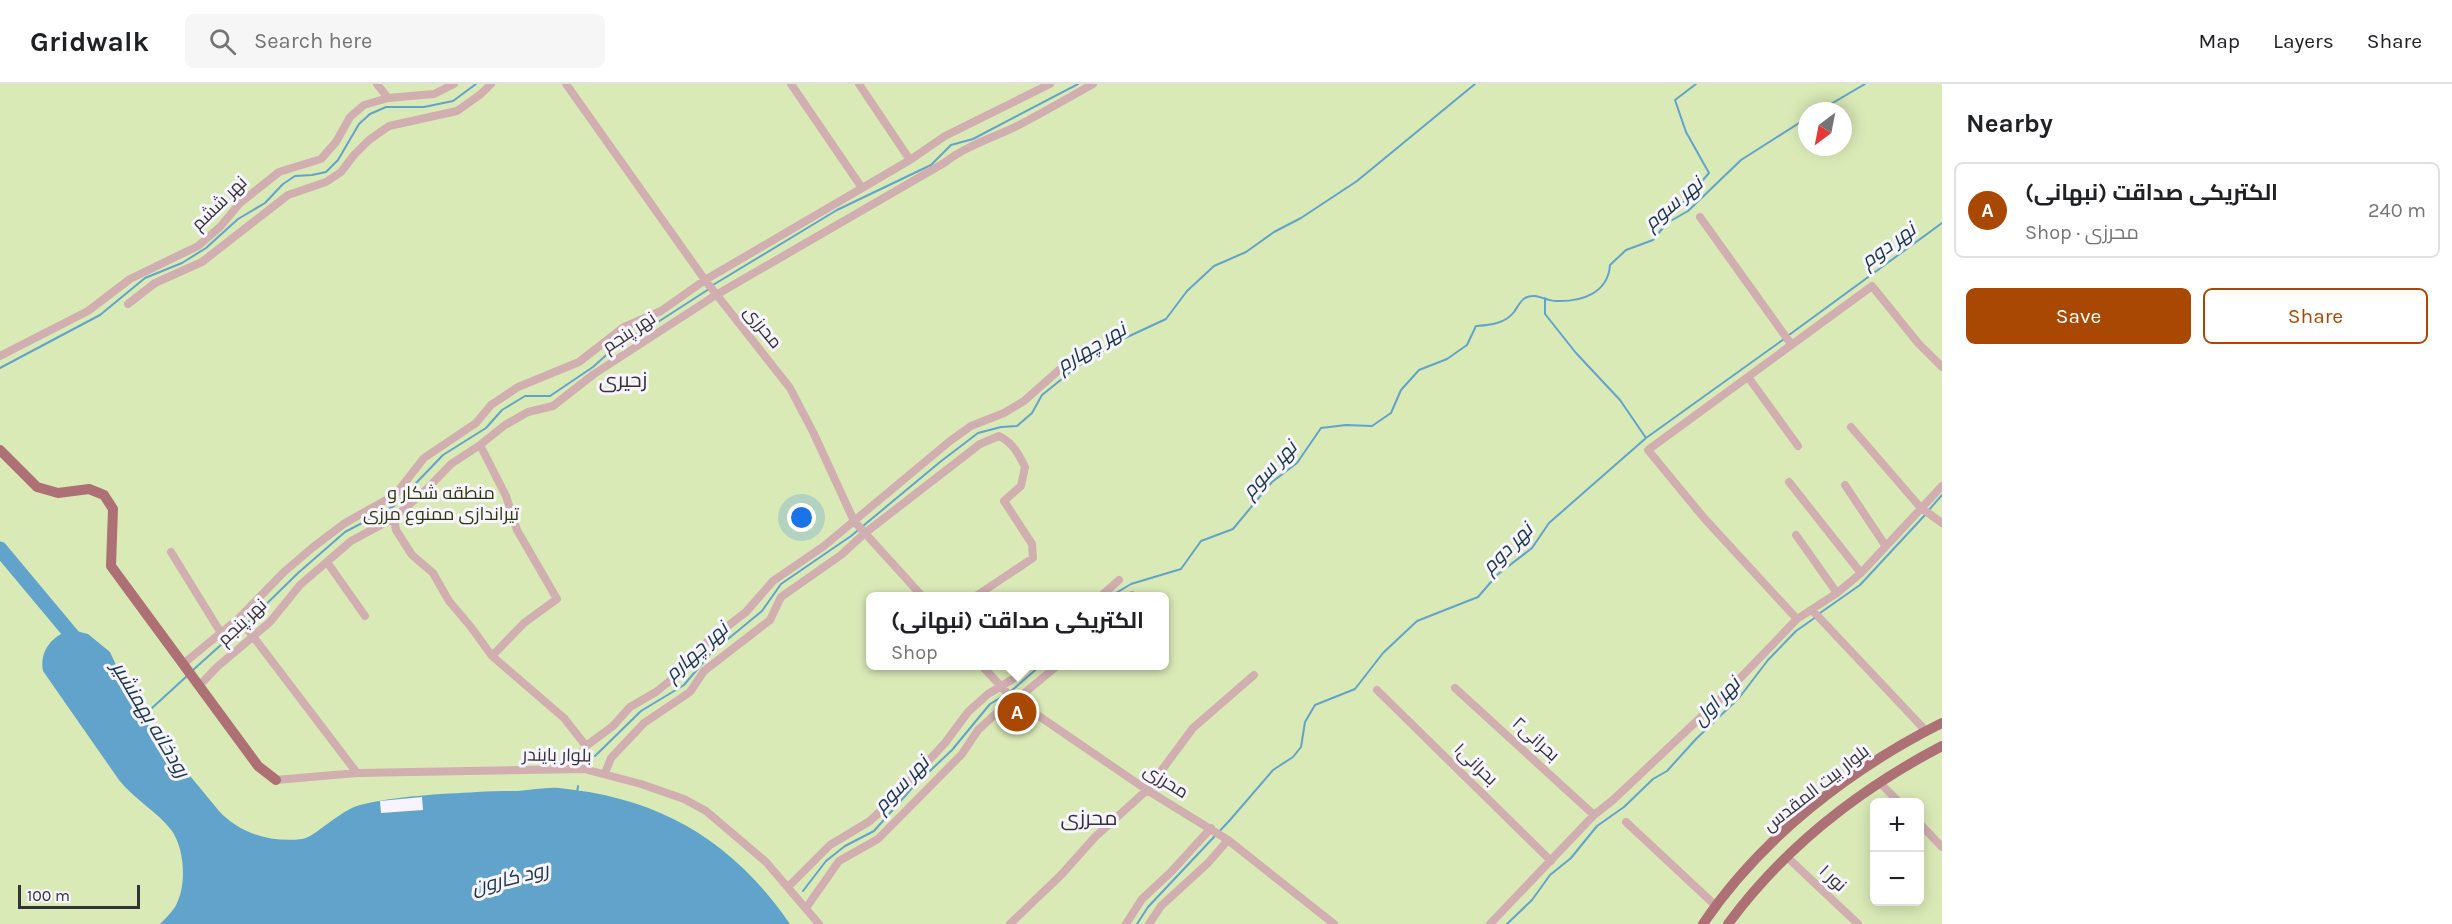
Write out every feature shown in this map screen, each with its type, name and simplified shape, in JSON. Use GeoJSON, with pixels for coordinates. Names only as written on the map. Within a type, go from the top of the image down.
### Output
{"type":"FeatureCollection","features":[{"type":"Feature","properties":{"kind":"main road"},"geometry":{"type":"LineString","coordinates":[[0,450],[37,487],[58,494],[89,489],[104,495],[113,509],[111,566],[258,766],[276,780]]}},
{"type":"Feature","properties":{"kind":"main road","name":"بلوار بیت المقدس"},"geometry":{"type":"LineString","coordinates":[[1703,924],[1770,845],[1801,816],[1876,760],[1942,723]]}},
{"type":"Feature","properties":{"kind":"main road","name":"بلوار بیت المقدس"},"geometry":{"type":"LineString","coordinates":[[1728,924],[1786,856],[1816,829],[1880,783],[1942,746]]}},
{"type":"Feature","properties":{"kind":"street"},"geometry":{"type":"LineString","coordinates":[[377,84],[388,98]]}},
{"type":"Feature","properties":{"kind":"street","name":"نهر ششم"},"geometry":{"type":"LineString","coordinates":[[0,356],[88,311],[130,279],[198,246],[220,227],[240,203],[279,172],[321,159],[336,142],[350,117],[364,105],[388,98],[434,94],[454,84]]}},
{"type":"Feature","properties":{"kind":"street"},"geometry":{"type":"LineString","coordinates":[[128,304],[155,283],[202,262],[288,195],[326,182],[341,172],[369,140],[389,126],[457,111],[491,84]]}},
{"type":"Feature","properties":{"kind":"street","name":"محرزی"},"geometry":{"type":"LineString","coordinates":[[566,84],[714,293],[790,388],[860,527],[918,592]]}},
{"type":"Feature","properties":{"kind":"street"},"geometry":{"type":"LineString","coordinates":[[791,84],[862,188]]}},
{"type":"Feature","properties":{"kind":"street"},"geometry":{"type":"LineString","coordinates":[[859,84],[910,160]]}},
{"type":"Feature","properties":{"kind":"street","name":"نهر پنجم"},"geometry":{"type":"LineString","coordinates":[[196,682],[217,667],[245,626],[312,548],[345,523],[395,495],[424,458],[476,423],[491,405],[518,387],[579,362],[624,327],[661,311],[706,281],[910,160],[945,136],[1050,84]]}},
{"type":"Feature","properties":{"kind":"street","name":"نهر پنجم"},"geometry":{"type":"LineString","coordinates":[[184,666],[221,633],[270,622],[300,585],[351,541],[394,518],[451,464],[505,425],[528,412],[553,406],[594,374],[714,293],[944,163],[959,152],[1074,97],[1093,84]]}},
{"type":"Feature","properties":{"kind":"street"},"geometry":{"type":"LineString","coordinates":[[1700,217],[1788,339]]}},
{"type":"Feature","properties":{"kind":"street"},"geometry":{"type":"LineString","coordinates":[[1797,619],[1704,518],[1648,450],[1748,377],[1788,339],[1872,286],[1918,343],[1942,367]]}},
{"type":"Feature","properties":{"kind":"street"},"geometry":{"type":"LineString","coordinates":[[605,773],[611,758],[644,723],[690,692],[704,671],[770,620],[781,597],[841,555],[860,527],[950,441],[971,426],[1004,413],[1024,401],[1059,370]]}},
{"type":"Feature","properties":{"kind":"street"},"geometry":{"type":"LineString","coordinates":[[1748,377],[1798,446]]}},
{"type":"Feature","properties":{"kind":"street"},"geometry":{"type":"LineString","coordinates":[[1851,427],[1922,508],[1942,523]]}},
{"type":"Feature","properties":{"kind":"street"},"geometry":{"type":"LineString","coordinates":[[579,769],[580,756],[586,746],[613,726],[630,707],[656,692],[677,675],[707,642],[746,612],[773,581],[824,546],[860,527],[980,444],[999,436],[1015,448],[1025,467],[1021,486],[1004,501],[1032,544],[1032,558],[983,592]]}},
{"type":"Feature","properties":{"kind":"street"},"geometry":{"type":"LineString","coordinates":[[480,445],[506,496],[517,530],[557,599],[524,624],[492,656]]}},
{"type":"Feature","properties":{"kind":"street"},"geometry":{"type":"LineString","coordinates":[[1789,482],[1861,573]]}},
{"type":"Feature","properties":{"kind":"street"},"geometry":{"type":"LineString","coordinates":[[1845,485],[1868,523],[1885,545]]}},
{"type":"Feature","properties":{"kind":"street"},"geometry":{"type":"LineString","coordinates":[[1490,924],[1594,814],[1613,800],[1719,700],[1797,619],[1813,611],[1861,573],[1942,486]]}},
{"type":"Feature","properties":{"kind":"street"},"geometry":{"type":"LineString","coordinates":[[394,518],[396,530],[412,555],[433,573],[449,601],[492,656],[564,718],[586,746]]}},
{"type":"Feature","properties":{"kind":"street"},"geometry":{"type":"LineString","coordinates":[[1796,535],[1837,593]]}},
{"type":"Feature","properties":{"kind":"street"},"geometry":{"type":"LineString","coordinates":[[171,552],[221,633]]}},
{"type":"Feature","properties":{"kind":"street"},"geometry":{"type":"LineString","coordinates":[[327,562],[365,616]]}},
{"type":"Feature","properties":{"kind":"street"},"geometry":{"type":"LineString","coordinates":[[1106,592],[1119,580]]}},
{"type":"Feature","properties":{"kind":"street"},"geometry":{"type":"LineString","coordinates":[[1813,611],[1926,731]]}},
{"type":"Feature","properties":{"kind":"street"},"geometry":{"type":"LineString","coordinates":[[245,626],[357,773]]}},
{"type":"Feature","properties":{"kind":"street","name":"محرزی"},"geometry":{"type":"LineString","coordinates":[[986,670],[1008,694],[1147,790],[1225,838],[1334,924]]}},
{"type":"Feature","properties":{"kind":"street"},"geometry":{"type":"LineString","coordinates":[[806,908],[839,861],[878,839],[962,753],[978,730],[1001,709],[1013,680],[1024,670]]}},
{"type":"Feature","properties":{"kind":"street"},"geometry":{"type":"LineString","coordinates":[[789,886],[830,845],[870,821],[891,801],[945,743],[968,712],[988,694],[1008,694],[1050,670]]}},
{"type":"Feature","properties":{"kind":"street"},"geometry":{"type":"LineString","coordinates":[[1010,924],[1062,874],[1095,837],[1147,790],[1193,728],[1254,675]]}},
{"type":"Feature","properties":{"kind":"street","name":"بحرانی۲"},"geometry":{"type":"LineString","coordinates":[[1455,688],[1594,814]]}},
{"type":"Feature","properties":{"kind":"street","name":"بحرانی۱"},"geometry":{"type":"LineString","coordinates":[[1377,690],[1551,861]]}},
{"type":"Feature","properties":{"kind":"street","name":"بلوار بایندر"},"geometry":{"type":"LineString","coordinates":[[276,780],[357,773],[579,769],[605,773],[684,799],[706,811],[766,862],[789,886],[819,924]]}},
{"type":"Feature","properties":{"kind":"street"},"geometry":{"type":"LineString","coordinates":[[1880,783],[1895,798]]}},
{"type":"Feature","properties":{"kind":"street"},"geometry":{"type":"LineString","coordinates":[[1626,822],[1716,906]]}},
{"type":"Feature","properties":{"kind":"street"},"geometry":{"type":"LineString","coordinates":[[1924,828],[1942,847]]}},
{"type":"Feature","properties":{"kind":"street"},"geometry":{"type":"LineString","coordinates":[[1126,924],[1142,899],[1212,830]]}},
{"type":"Feature","properties":{"kind":"street"},"geometry":{"type":"LineString","coordinates":[[1149,924],[1161,906],[1208,863],[1225,838]]}},
{"type":"Feature","properties":{"kind":"street","name":"نور ۱"},"geometry":{"type":"LineString","coordinates":[[1786,856],[1858,924]]}},
{"type":"Feature","properties":{"kind":"green space","name":"منطقه شکار و تیراندازی ممنوع مرزی"},"geometry":{"type":"Polygon","coordinates":[[[0,84],[1942,84],[1942,924],[0,924],[0,84]]]}},
{"type":"Feature","properties":{"kind":"water","name":"رود کارون"},"geometry":{"type":"Polygon","coordinates":[[[72,630],[88,634],[110,652],[139,714],[219,811],[246,831],[267,838],[302,839],[352,808],[403,797],[549,788],[596,793],[661,813],[691,828],[744,869],[768,894],[790,924],[160,924],[170,914],[179,899],[183,879],[180,848],[167,824],[119,780],[43,671],[43,657],[49,644],[59,635],[72,630]]]}},
{"type":"Feature","properties":{"kind":"pier"},"geometry":{"type":"Polygon","coordinates":[[[422,797],[423,810],[381,813],[380,801],[422,797]]]}},
{"type":"Feature","properties":{"kind":"waterway"},"geometry":{"type":"LineString","coordinates":[[0,368],[100,315],[145,278],[182,263],[206,248],[238,219],[265,203],[283,184],[295,176],[326,172],[338,160],[359,124],[370,114],[386,107],[424,107],[453,101],[476,84]]}},
{"type":"Feature","properties":{"kind":"waterway"},"geometry":{"type":"LineString","coordinates":[[713,285],[837,210],[931,165],[951,145],[973,139],[1078,84]]}},
{"type":"Feature","properties":{"kind":"waterway","name":"نهر چهارم"},"geometry":{"type":"LineString","coordinates":[[595,756],[641,711],[684,685],[711,653],[762,611],[781,584],[851,536],[940,462],[978,433],[1001,427],[1017,426],[1032,413],[1042,395],[1078,366],[1123,339],[1166,319],[1187,291],[1214,266],[1246,252],[1357,181],[1475,84]]}},
{"type":"Feature","properties":{"kind":"waterway"},"geometry":{"type":"LineString","coordinates":[[1667,223],[1667,212],[1685,201],[1709,173],[1686,132],[1675,100],[1696,84]]}},
{"type":"Feature","properties":{"kind":"waterway","name":"نهر سوم"},"geometry":{"type":"LineString","coordinates":[[1834,102],[1865,84]]}},
{"type":"Feature","properties":{"kind":"waterway","name":"نهر سوم"},"geometry":{"type":"LineString","coordinates":[[1118,592],[1131,584],[1181,569],[1201,541],[1233,529],[1272,482],[1297,463],[1321,428],[1346,425],[1372,426],[1391,413],[1401,390],[1419,370],[1447,359],[1467,345],[1476,326],[1506,319],[1529,296],[1552,301],[1566,301],[1592,294],[1604,283],[1610,265],[1626,250],[1653,240],[1667,223],[1688,211],[1741,160],[1798,124]]}},
{"type":"Feature","properties":{"kind":"waterway","name":"نهر دوم"},"geometry":{"type":"LineString","coordinates":[[1789,335],[1942,223]]}},
{"type":"Feature","properties":{"kind":"waterway"},"geometry":{"type":"LineString","coordinates":[[247,623],[298,573],[345,532],[394,506],[443,455],[486,428],[502,410],[525,396],[550,396],[593,367],[624,339],[644,331],[709,289]]}},
{"type":"Feature","properties":{"kind":"waterway"},"geometry":{"type":"LineString","coordinates":[[1545,298],[1545,314],[1576,353],[1620,400],[1646,438]]}},
{"type":"Feature","properties":{"kind":"waterway","name":"نهر دوم"},"geometry":{"type":"LineString","coordinates":[[1137,924],[1148,907],[1230,820],[1273,770],[1293,757],[1301,747],[1305,722],[1315,705],[1355,689],[1383,653],[1417,621],[1478,597],[1497,575],[1532,548],[1549,523],[1646,438],[1784,339]]}},
{"type":"Feature","properties":{"kind":"waterway","name":"نهر اول"},"geometry":{"type":"LineString","coordinates":[[1928,511],[1942,495]]}},
{"type":"Feature","properties":{"kind":"waterway","name":"نهر اول"},"geometry":{"type":"LineString","coordinates":[[1820,613],[1860,585],[1925,515]]}},
{"type":"Feature","properties":{"kind":"waterway","name":"رودخانه بهمنشیر"},"geometry":{"type":"LineString","coordinates":[[0,549],[81,646]]}},
{"type":"Feature","properties":{"kind":"waterway","name":"نهر اول"},"geometry":{"type":"LineString","coordinates":[[1507,924],[1532,900],[1550,875],[1571,858],[1597,826],[1624,807],[1653,779],[1667,771],[1696,739],[1739,698],[1768,660],[1796,631],[1816,617]]}},
{"type":"Feature","properties":{"kind":"waterway"},"geometry":{"type":"LineString","coordinates":[[193,670],[242,626]]}},
{"type":"Feature","properties":{"kind":"waterway","name":"نهر سوم"},"geometry":{"type":"LineString","coordinates":[[1010,692],[1035,670]]}},
{"type":"Feature","properties":{"kind":"waterway"},"geometry":{"type":"LineString","coordinates":[[140,719],[187,676]]}},
{"type":"Feature","properties":{"kind":"waterway","name":"نهر سوم"},"geometry":{"type":"LineString","coordinates":[[803,891],[826,861],[845,846],[874,831],[913,787],[952,750],[990,704],[1005,695]]}},
{"type":"Feature","properties":{"kind":"waterway"},"geometry":{"type":"LineString","coordinates":[[577,793],[578,786]]}},
{"type":"Feature","properties":{"kind":"place","name":"الکتریکی صداقت (نبهانی)"},"geometry":{"type":"Point","coordinates":[1017,712]}},
{"type":"Feature","properties":{"kind":"district","name":"زحیری"},"geometry":{"type":"Point","coordinates":[623,380]}},
{"type":"Feature","properties":{"kind":"district","name":"محرزی"},"geometry":{"type":"Point","coordinates":[1089,818]}}]}
